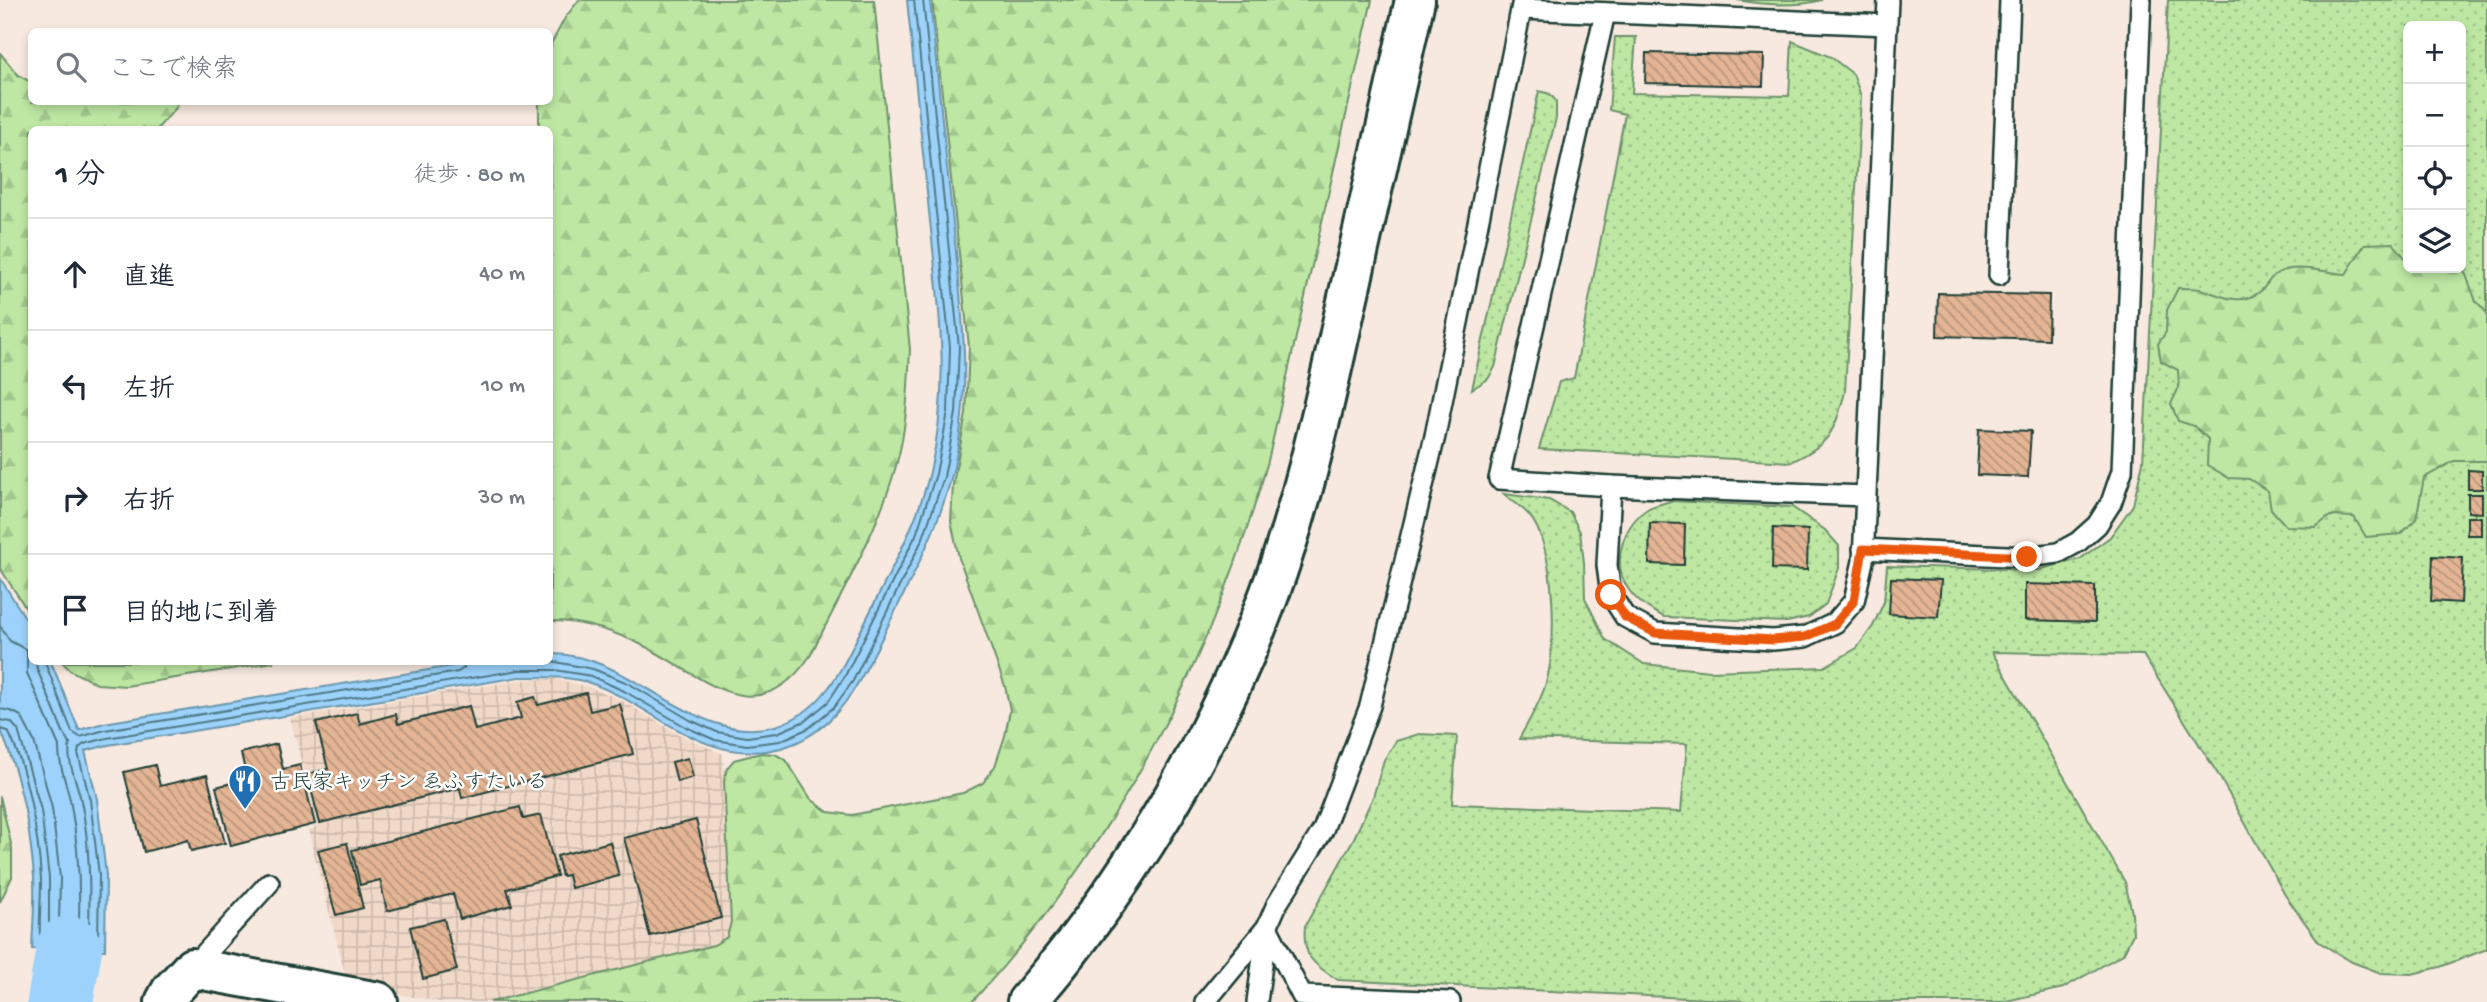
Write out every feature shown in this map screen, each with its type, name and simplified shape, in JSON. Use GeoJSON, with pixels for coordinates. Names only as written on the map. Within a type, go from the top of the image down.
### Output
{"type":"FeatureCollection","features":[{"type":"Feature","properties":{"kind":"street"},"geometry":{"type":"LineString","coordinates":[[1027,1002],[1086,929],[1124,877],[1158,823],[1220,711],[1270,593],[1308,472],[1415,0]]}},
{"type":"Feature","properties":{"kind":"street"},"geometry":{"type":"LineString","coordinates":[[165,1002],[171,991],[192,968],[316,996],[378,1002]]}},
{"type":"Feature","properties":{"kind":"lane"},"geometry":{"type":"LineString","coordinates":[[1611,486],[1607,565],[1611,595],[1625,617],[1655,633],[1773,640],[1805,637],[1835,624],[1854,601],[1863,549],[1866,496],[1888,0]]}},
{"type":"Feature","properties":{"kind":"lane"},"geometry":{"type":"LineString","coordinates":[[1999,275],[2010,0]]}},
{"type":"Feature","properties":{"kind":"lane"},"geometry":{"type":"LineString","coordinates":[[1863,549],[2027,557],[2058,553],[2078,542],[2098,525],[2111,503],[2122,471],[2141,0]]}},
{"type":"Feature","properties":{"kind":"lane"},"geometry":{"type":"LineString","coordinates":[[1257,1002],[1267,928],[1277,904],[1323,830],[1370,706],[1435,436],[1523,4],[1605,13],[1698,8],[1886,25]]}},
{"type":"Feature","properties":{"kind":"lane"},"geometry":{"type":"LineString","coordinates":[[1605,13],[1499,479],[1866,496]]}},
{"type":"Feature","properties":{"kind":"lane"},"geometry":{"type":"LineString","coordinates":[[192,968],[269,883]]}},
{"type":"Feature","properties":{"kind":"lane"},"geometry":{"type":"LineString","coordinates":[[1205,1002],[1267,928]]}},
{"type":"Feature","properties":{"kind":"lane"},"geometry":{"type":"LineString","coordinates":[[1267,928],[1302,996],[1450,1002]]}},
{"type":"Feature","properties":{"kind":"shaded area"},"geometry":{"type":"Polygon","coordinates":[[[554,679],[587,686],[619,699],[682,736],[723,754],[731,922],[727,937],[714,945],[490,1002],[440,1002],[348,985],[308,830],[318,826],[290,718],[520,680],[554,679]]]}},
{"type":"Feature","properties":{"kind":"green space"},"geometry":{"type":"Polygon","coordinates":[[[579,0],[874,0],[910,349],[905,423],[900,452],[888,491],[858,563],[810,656],[791,679],[771,692],[751,696],[732,693],[711,685],[625,637],[587,625],[553,621],[553,126],[539,126],[539,105],[553,105],[553,40],[579,0]]]}},
{"type":"Feature","properties":{"kind":"green space"},"geometry":{"type":"Polygon","coordinates":[[[932,0],[1372,0],[1268,461],[1245,536],[1218,609],[1187,680],[1152,749],[1113,816],[1070,881],[1023,943],[972,1002],[490,1002],[714,945],[727,937],[731,922],[724,781],[727,768],[734,760],[761,753],[775,754],[786,760],[811,799],[828,812],[852,815],[963,793],[983,783],[995,766],[1010,710],[1005,686],[959,558],[951,521],[953,484],[966,414],[969,347],[932,0]]]}},
{"type":"Feature","properties":{"kind":"green space"},"geometry":{"type":"Polygon","coordinates":[[[1737,0],[1822,0],[1779,4],[1737,0]]]}},
{"type":"Feature","properties":{"kind":"green space"},"geometry":{"type":"Polygon","coordinates":[[[2168,0],[2487,0],[2487,949],[2440,967],[2412,974],[2381,973],[2352,962],[2319,942],[2285,895],[2219,776],[2143,655],[1992,652],[2125,882],[2132,913],[2133,934],[2123,954],[2063,988],[2002,1002],[1765,1002],[1338,980],[1311,959],[1306,946],[1305,926],[1354,838],[1373,797],[1384,760],[1396,741],[1419,734],[1457,736],[1452,804],[1681,812],[1687,744],[1519,739],[1540,700],[1549,669],[1552,648],[1552,598],[1545,549],[1538,529],[1529,515],[1504,494],[1549,500],[1570,512],[1580,532],[1585,598],[1605,639],[1644,664],[1710,671],[1824,667],[1857,648],[1873,626],[1884,602],[1887,566],[2038,570],[2080,559],[2110,537],[2133,505],[2143,462],[2168,0]]]}},
{"type":"Feature","properties":{"kind":"green space"},"geometry":{"type":"Polygon","coordinates":[[[1615,37],[1636,37],[1632,93],[1789,96],[1792,41],[1831,57],[1853,74],[1861,96],[1845,392],[1828,436],[1814,449],[1791,462],[1539,449],[1559,382],[1574,378],[1625,114],[1609,110],[1615,37]]]}},
{"type":"Feature","properties":{"kind":"green space"},"geometry":{"type":"Polygon","coordinates":[[[0,53],[18,75],[28,80],[28,105],[178,105],[160,126],[28,126],[28,611],[0,568],[0,53]]]}},
{"type":"Feature","properties":{"kind":"green space"},"geometry":{"type":"Polygon","coordinates":[[[1539,91],[1550,94],[1556,101],[1556,118],[1495,367],[1488,379],[1472,389],[1539,91]]]}},
{"type":"Feature","properties":{"kind":"green space"},"geometry":{"type":"Polygon","coordinates":[[[2393,243],[2403,256],[2403,273],[2465,273],[2476,301],[2487,313],[2487,461],[2454,461],[2424,478],[2416,519],[2401,534],[2366,537],[2354,517],[2330,516],[2316,527],[2286,526],[2271,509],[2268,491],[2249,479],[2229,478],[2207,465],[2208,439],[2194,426],[2178,421],[2171,404],[2179,387],[2178,370],[2161,361],[2158,344],[2166,332],[2167,310],[2178,288],[2200,289],[2236,299],[2248,298],[2259,293],[2276,274],[2283,271],[2301,268],[2346,274],[2365,244],[2393,243]]]}},
{"type":"Feature","properties":{"kind":"green space"},"geometry":{"type":"Polygon","coordinates":[[[1671,501],[1792,507],[1825,530],[1839,546],[1839,568],[1826,604],[1809,617],[1787,622],[1664,617],[1650,609],[1633,595],[1623,580],[1620,568],[1622,545],[1632,523],[1640,515],[1649,508],[1671,501]]]}},
{"type":"Feature","properties":{"kind":"green space"},"geometry":{"type":"Polygon","coordinates":[[[65,665],[256,665],[126,686],[97,684],[65,665]]]}},
{"type":"Feature","properties":{"kind":"green space"},"geometry":{"type":"Polygon","coordinates":[[[0,796],[12,848],[12,877],[0,902],[0,796]]]}},
{"type":"Feature","properties":{"kind":"water"},"geometry":{"type":"Polygon","coordinates":[[[907,0],[930,0],[960,288],[964,351],[962,415],[951,479],[930,539],[866,670],[832,718],[801,741],[781,748],[753,752],[728,750],[681,732],[614,693],[590,683],[564,678],[519,677],[85,751],[97,799],[106,875],[105,950],[32,949],[34,877],[30,839],[23,801],[0,728],[0,578],[28,622],[28,665],[52,665],[79,730],[104,723],[459,665],[553,665],[553,654],[580,657],[608,667],[717,724],[745,729],[775,726],[807,710],[831,684],[849,654],[910,530],[930,472],[936,440],[942,377],[939,316],[907,0]]]}},
{"type":"Feature","properties":{"kind":"building"},"geometry":{"type":"Polygon","coordinates":[[[1646,53],[1764,55],[1763,86],[1645,83],[1646,53]]]}},
{"type":"Feature","properties":{"kind":"building"},"geometry":{"type":"Polygon","coordinates":[[[1938,293],[2049,295],[2048,339],[1937,336],[1938,293]]]}},
{"type":"Feature","properties":{"kind":"building"},"geometry":{"type":"Polygon","coordinates":[[[1979,429],[2031,431],[2028,477],[1977,475],[1979,429]]]}},
{"type":"Feature","properties":{"kind":"building"},"geometry":{"type":"Polygon","coordinates":[[[2468,470],[2482,471],[2482,489],[2468,489],[2468,470]]]}},
{"type":"Feature","properties":{"kind":"building"},"geometry":{"type":"Polygon","coordinates":[[[2468,494],[2482,494],[2482,513],[2468,512],[2468,494]]]}},
{"type":"Feature","properties":{"kind":"building"},"geometry":{"type":"Polygon","coordinates":[[[2467,517],[2481,517],[2481,535],[2467,535],[2467,517]]]}},
{"type":"Feature","properties":{"kind":"building"},"geometry":{"type":"Polygon","coordinates":[[[1650,523],[1685,524],[1684,565],[1649,564],[1650,523]]]}},
{"type":"Feature","properties":{"kind":"building"},"geometry":{"type":"Polygon","coordinates":[[[1773,528],[1808,530],[1807,570],[1772,569],[1773,528]]]}},
{"type":"Feature","properties":{"kind":"building"},"geometry":{"type":"Polygon","coordinates":[[[2433,556],[2463,558],[2461,603],[2431,601],[2433,556]]]}},
{"type":"Feature","properties":{"kind":"building"},"geometry":{"type":"Polygon","coordinates":[[[1891,578],[1941,580],[1938,617],[1889,614],[1891,578]]]}},
{"type":"Feature","properties":{"kind":"building"},"geometry":{"type":"Polygon","coordinates":[[[2025,584],[2095,586],[2095,622],[2025,620],[2025,584]]]}},
{"type":"Feature","properties":{"kind":"building"},"geometry":{"type":"Polygon","coordinates":[[[586,693],[590,711],[620,704],[633,754],[462,798],[460,788],[320,823],[307,774],[328,769],[316,723],[357,713],[360,724],[396,714],[398,724],[469,706],[475,730],[521,718],[517,702],[535,697],[538,705],[586,693]]]}},
{"type":"Feature","properties":{"kind":"building"},"geometry":{"type":"Polygon","coordinates":[[[277,744],[283,769],[300,765],[315,824],[231,846],[216,787],[247,779],[241,753],[277,744]]]}},
{"type":"Feature","properties":{"kind":"building"},"geometry":{"type":"Polygon","coordinates":[[[688,758],[693,777],[677,782],[672,762],[688,758]]]}},
{"type":"Feature","properties":{"kind":"building"},"geometry":{"type":"Polygon","coordinates":[[[155,765],[160,786],[207,775],[225,843],[191,851],[188,840],[144,852],[124,772],[155,765]]]}},
{"type":"Feature","properties":{"kind":"building"},"geometry":{"type":"Polygon","coordinates":[[[520,807],[523,819],[541,815],[557,876],[507,889],[512,905],[460,919],[453,894],[387,911],[380,880],[360,885],[352,850],[520,807]]]}},
{"type":"Feature","properties":{"kind":"building"},"geometry":{"type":"Polygon","coordinates":[[[696,820],[721,918],[650,936],[624,838],[696,820]]]}},
{"type":"Feature","properties":{"kind":"building"},"geometry":{"type":"Polygon","coordinates":[[[610,842],[619,876],[571,888],[568,875],[562,876],[557,856],[610,842]]]}},
{"type":"Feature","properties":{"kind":"building"},"geometry":{"type":"Polygon","coordinates":[[[347,843],[363,908],[336,915],[318,850],[347,843]]]}},
{"type":"Feature","properties":{"kind":"building"},"geometry":{"type":"Polygon","coordinates":[[[444,919],[457,970],[423,979],[410,927],[444,919]]]}},
{"type":"Feature","properties":{"kind":"waterway"},"geometry":{"type":"LineString","coordinates":[[60,1002],[69,949]]}},
{"type":"Feature","properties":{"kind":"place","name":"古民家キッチン ゑふすたいる"},"geometry":{"type":"Point","coordinates":[245,811]}},
{"type":"Feature","properties":{"kind":"route"},"geometry":{"type":"LineString","coordinates":[[1611,595],[1625,617],[1655,633],[1773,640],[1805,637],[1835,624],[1854,601],[1863,549],[2027,557]]}}]}
